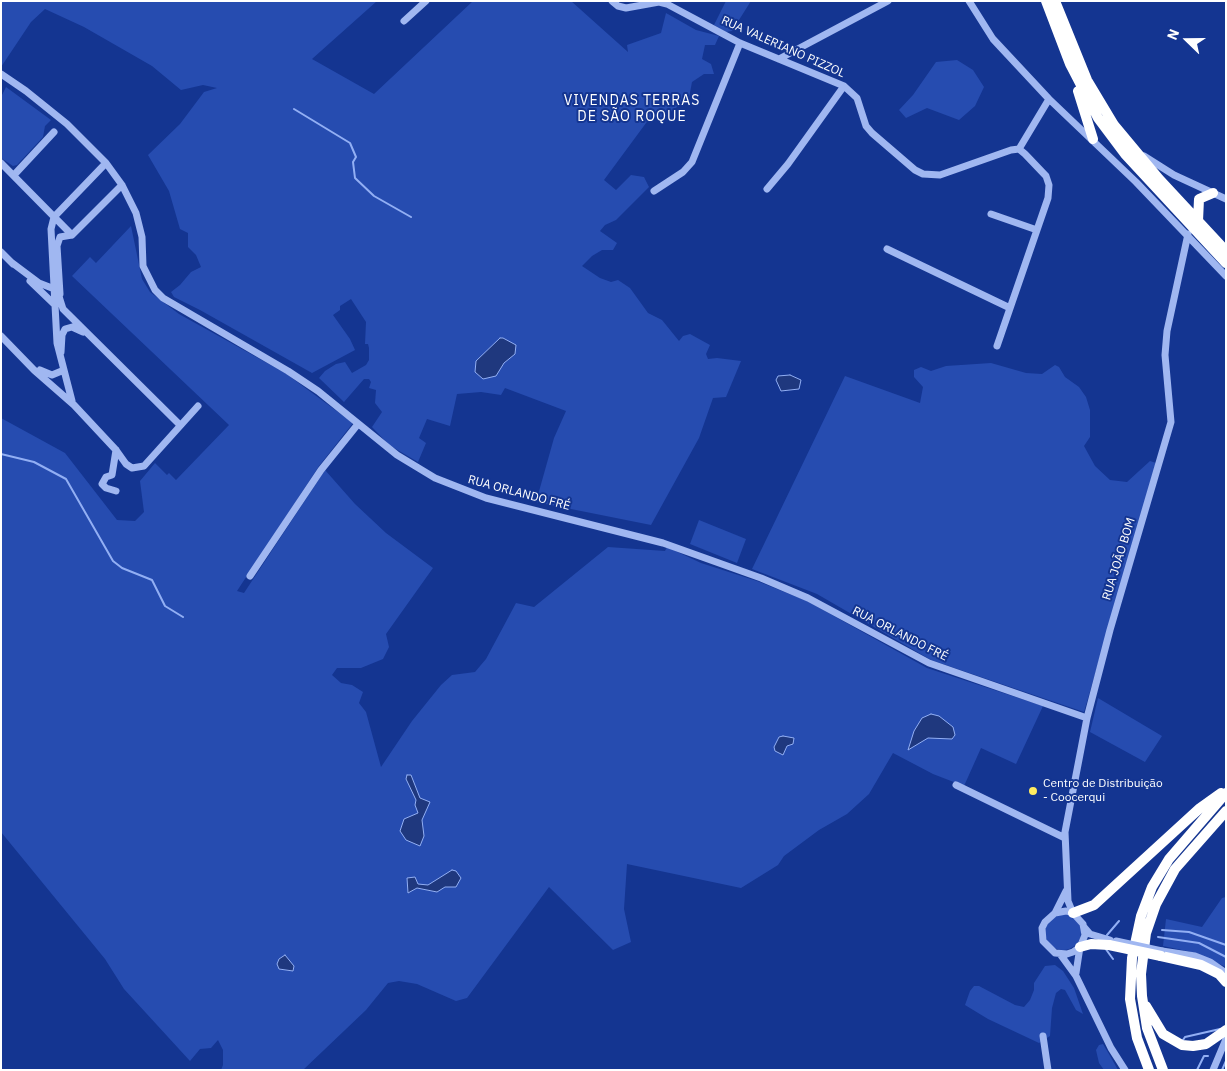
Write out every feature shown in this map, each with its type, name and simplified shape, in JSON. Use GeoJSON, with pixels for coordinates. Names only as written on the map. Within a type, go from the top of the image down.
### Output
{"type":"FeatureCollection","features":[{"type":"Feature","properties":{"kind":"highway"},"geometry":{"type":"LineString","coordinates":[[1046,1],[1070,64],[1093,139]]}},
{"type":"Feature","properties":{"kind":"highway"},"geometry":{"type":"LineString","coordinates":[[1056,1],[1095,95],[1114,125],[1135,151],[1226,251]]}},
{"type":"Feature","properties":{"kind":"highway"},"geometry":{"type":"LineString","coordinates":[[1070,64],[1087,99],[1116,144],[1226,263]]}},
{"type":"Feature","properties":{"kind":"highway"},"geometry":{"type":"LineString","coordinates":[[1198,221],[1199,198],[1213,193]]}},
{"type":"Feature","properties":{"kind":"highway"},"geometry":{"type":"LineString","coordinates":[[1073,913],[1094,905],[1200,808],[1226,789]]}},
{"type":"Feature","properties":{"kind":"highway"},"geometry":{"type":"LineString","coordinates":[[1149,1070],[1137,1038],[1130,999],[1132,958],[1141,916],[1152,887],[1169,859],[1226,793]]}},
{"type":"Feature","properties":{"kind":"highway"},"geometry":{"type":"LineString","coordinates":[[1163,1070],[1147,1028],[1142,996],[1140,974],[1146,932],[1156,904],[1175,868],[1226,811]]}},
{"type":"Feature","properties":{"kind":"highway"},"geometry":{"type":"LineString","coordinates":[[1080,947],[1107,941],[1201,965],[1219,974],[1226,982]]}},
{"type":"Feature","properties":{"kind":"highway"},"geometry":{"type":"LineString","coordinates":[[1142,996],[1163,1034],[1172,1041],[1193,1046],[1206,1044],[1226,1030]]}},
{"type":"Feature","properties":{"kind":"street"},"geometry":{"type":"LineString","coordinates":[[404,21],[426,1]]}},
{"type":"Feature","properties":{"kind":"street","name":"RUA VALERIANO PIZZOL"},"geometry":{"type":"LineString","coordinates":[[612,1],[618,6],[626,8],[660,2],[740,43],[844,86],[856,98],[866,126],[872,133],[915,170],[923,174],[940,174],[1019,149]]}},
{"type":"Feature","properties":{"kind":"street"},"geometry":{"type":"LineString","coordinates":[[779,59],[888,1]]}},
{"type":"Feature","properties":{"kind":"street"},"geometry":{"type":"LineString","coordinates":[[969,1],[993,39],[1049,100],[1093,139],[1188,234],[1226,276]]}},
{"type":"Feature","properties":{"kind":"street"},"geometry":{"type":"LineString","coordinates":[[654,190],[683,172],[692,162],[740,43]]}},
{"type":"Feature","properties":{"kind":"street","name":"RUA ORLANDO FRÉ"},"geometry":{"type":"LineString","coordinates":[[1,74],[62,119],[106,163],[122,185],[140,225],[143,266],[155,290],[184,312],[288,371],[318,391],[397,455],[443,482],[486,498],[664,543],[761,578],[808,598],[929,664],[1086,718]]}},
{"type":"Feature","properties":{"kind":"street"},"geometry":{"type":"LineString","coordinates":[[767,188],[788,164],[844,86]]}},
{"type":"Feature","properties":{"kind":"street"},"geometry":{"type":"LineString","coordinates":[[996,346],[1048,198],[1049,185],[1041,170],[1019,149],[1049,100]]}},
{"type":"Feature","properties":{"kind":"street"},"geometry":{"type":"LineString","coordinates":[[14,175],[54,132]]}},
{"type":"Feature","properties":{"kind":"street"},"geometry":{"type":"LineString","coordinates":[[1135,151],[1174,175],[1226,199]]}},
{"type":"Feature","properties":{"kind":"street"},"geometry":{"type":"LineString","coordinates":[[1,163],[72,235]]}},
{"type":"Feature","properties":{"kind":"street"},"geometry":{"type":"LineString","coordinates":[[74,405],[57,343],[52,229],[54,217],[106,163]]}},
{"type":"Feature","properties":{"kind":"street"},"geometry":{"type":"LineString","coordinates":[[122,185],[72,235],[60,237],[57,246],[62,309],[180,425]]}},
{"type":"Feature","properties":{"kind":"street"},"geometry":{"type":"LineString","coordinates":[[990,214],[1037,230]]}},
{"type":"Feature","properties":{"kind":"street","name":"RUA JOÃO BOM"},"geometry":{"type":"LineString","coordinates":[[1066,891],[1065,838],[1086,718],[1171,422],[1165,355],[1167,331],[1188,234]]}},
{"type":"Feature","properties":{"kind":"street"},"geometry":{"type":"LineString","coordinates":[[887,250],[1010,308]]}},
{"type":"Feature","properties":{"kind":"street"},"geometry":{"type":"LineString","coordinates":[[1,252],[55,306]]}},
{"type":"Feature","properties":{"kind":"street"},"geometry":{"type":"LineString","coordinates":[[11,262],[43,284],[54,288],[60,297]]}},
{"type":"Feature","properties":{"kind":"street"},"geometry":{"type":"LineString","coordinates":[[43,284],[50,283],[54,273]]}},
{"type":"Feature","properties":{"kind":"street"},"geometry":{"type":"LineString","coordinates":[[56,316],[64,324],[72,326],[98,345]]}},
{"type":"Feature","properties":{"kind":"street"},"geometry":{"type":"LineString","coordinates":[[60,356],[63,332],[72,326]]}},
{"type":"Feature","properties":{"kind":"street"},"geometry":{"type":"LineString","coordinates":[[1,336],[47,375],[58,374],[64,370]]}},
{"type":"Feature","properties":{"kind":"street"},"geometry":{"type":"LineString","coordinates":[[21,354],[34,370],[74,405],[116,450],[126,464],[135,468],[144,466],[198,406]]}},
{"type":"Feature","properties":{"kind":"street"},"geometry":{"type":"LineString","coordinates":[[250,576],[321,470],[358,424]]}},
{"type":"Feature","properties":{"kind":"street"},"geometry":{"type":"LineString","coordinates":[[116,450],[112,475],[106,476],[102,484],[106,488],[116,490]]}},
{"type":"Feature","properties":{"kind":"street"},"geometry":{"type":"LineString","coordinates":[[956,785],[1065,838]]}},
{"type":"Feature","properties":{"kind":"street"},"geometry":{"type":"LineString","coordinates":[[1066,891],[1073,913],[1090,934],[1107,941]]}},
{"type":"Feature","properties":{"kind":"street"},"geometry":{"type":"LineString","coordinates":[[1066,891],[1055,913],[1044,922],[1042,935],[1046,946],[1060,954],[1076,976],[1111,1048],[1125,1070]]}},
{"type":"Feature","properties":{"kind":"street"},"geometry":{"type":"LineString","coordinates":[[1055,913],[1066,911],[1073,913]]}},
{"type":"Feature","properties":{"kind":"street"},"geometry":{"type":"LineString","coordinates":[[1076,976],[1080,947],[1085,935],[1083,924]]}},
{"type":"Feature","properties":{"kind":"street"},"geometry":{"type":"LineString","coordinates":[[1060,954],[1074,952],[1080,947]]}},
{"type":"Feature","properties":{"kind":"street"},"geometry":{"type":"LineString","coordinates":[[1161,954],[1195,956],[1210,962],[1226,973]]}},
{"type":"Feature","properties":{"kind":"street"},"geometry":{"type":"LineString","coordinates":[[1043,1036],[1048,1070]]}},
{"type":"Feature","properties":{"kind":"street"},"geometry":{"type":"LineString","coordinates":[[1212,1070],[1226,1039]]}},
{"type":"Feature","properties":{"kind":"shaded area"},"geometry":{"type":"Polygon","coordinates":[[[1,1],[377,1],[312,59],[374,94],[473,1],[571,1],[628,52],[627,45],[661,33],[666,13],[696,30],[719,36],[715,45],[705,45],[702,59],[711,64],[714,74],[704,74],[692,82],[689,98],[669,113],[656,120],[649,119],[604,180],[616,190],[631,175],[644,177],[649,187],[616,220],[605,225],[600,231],[617,243],[613,250],[602,250],[592,256],[582,266],[600,278],[611,282],[618,280],[630,288],[648,313],[662,320],[679,341],[683,336],[690,334],[710,345],[706,354],[708,359],[717,358],[741,361],[726,397],[713,398],[699,438],[651,525],[536,502],[554,438],[566,411],[505,388],[501,395],[481,392],[457,394],[450,426],[427,419],[419,438],[426,443],[418,462],[389,445],[372,427],[382,412],[375,403],[376,390],[369,388],[371,382],[369,379],[364,379],[344,402],[319,378],[325,371],[336,364],[345,362],[352,373],[366,365],[369,360],[368,344],[365,344],[366,322],[351,299],[340,306],[340,310],[333,315],[350,339],[355,350],[312,373],[174,297],[171,292],[191,272],[201,267],[196,255],[188,247],[188,233],[180,229],[169,191],[148,155],[180,124],[204,92],[217,88],[203,85],[181,90],[152,66],[84,27],[45,9],[31,22],[1,67],[1,1]]]}},
{"type":"Feature","properties":{"kind":"shaded area"},"geometry":{"type":"Polygon","coordinates":[[[726,1],[751,1],[732,31],[726,32],[714,25],[726,1]]]}},
{"type":"Feature","properties":{"kind":"shaded area"},"geometry":{"type":"Polygon","coordinates":[[[957,60],[973,70],[984,87],[975,106],[959,120],[927,108],[906,118],[899,110],[913,95],[936,62],[957,60]]]}},
{"type":"Feature","properties":{"kind":"shaded area"},"geometry":{"type":"Polygon","coordinates":[[[6,87],[51,120],[45,126],[43,137],[17,165],[13,166],[1,158],[1,97],[6,87]]]}},
{"type":"Feature","properties":{"kind":"shaded area"},"geometry":{"type":"Polygon","coordinates":[[[131,226],[142,279],[150,292],[179,314],[285,373],[353,423],[319,466],[237,591],[244,593],[325,470],[355,504],[386,533],[433,568],[386,634],[389,647],[383,659],[361,668],[337,668],[332,675],[341,683],[352,685],[363,692],[359,703],[366,712],[381,767],[412,721],[441,685],[452,675],[475,672],[486,659],[516,603],[534,607],[608,547],[665,551],[667,547],[701,563],[757,581],[807,601],[927,668],[1043,706],[1016,764],[981,748],[964,786],[933,774],[893,753],[869,794],[847,814],[819,830],[784,856],[778,865],[741,888],[627,864],[624,909],[631,942],[613,950],[549,887],[467,998],[456,1001],[417,984],[399,981],[388,983],[366,1010],[303,1070],[221,1070],[223,1050],[218,1040],[211,1048],[200,1049],[190,1061],[124,989],[105,959],[1,832],[1,418],[65,453],[117,520],[135,521],[144,512],[140,481],[155,463],[167,475],[169,473],[176,480],[229,425],[72,276],[90,257],[96,263],[131,226]]]}},
{"type":"Feature","properties":{"kind":"shaded area"},"geometry":{"type":"Polygon","coordinates":[[[500,338],[516,345],[515,354],[504,363],[496,376],[483,379],[475,372],[476,361],[500,338]]]}},
{"type":"Feature","properties":{"kind":"shaded area"},"geometry":{"type":"Polygon","coordinates":[[[991,363],[1026,373],[1042,374],[1055,365],[1059,367],[1065,377],[1079,387],[1086,397],[1090,410],[1090,437],[1084,446],[1095,466],[1110,480],[1127,482],[1150,461],[1156,463],[1084,712],[931,660],[817,594],[752,569],[845,376],[920,403],[923,387],[914,377],[914,370],[921,367],[931,371],[946,366],[991,363]]]}},
{"type":"Feature","properties":{"kind":"shaded area"},"geometry":{"type":"Polygon","coordinates":[[[790,375],[801,380],[799,389],[781,391],[776,380],[778,376],[790,375]]]}},
{"type":"Feature","properties":{"kind":"shaded area"},"geometry":{"type":"Polygon","coordinates":[[[699,520],[746,539],[737,563],[690,544],[699,520]]]}},
{"type":"Feature","properties":{"kind":"shaded area"},"geometry":{"type":"Polygon","coordinates":[[[1098,698],[1162,736],[1145,762],[1090,732],[1098,698]]]}},
{"type":"Feature","properties":{"kind":"shaded area"},"geometry":{"type":"Polygon","coordinates":[[[931,714],[939,716],[953,727],[955,735],[952,739],[928,738],[908,750],[914,731],[922,718],[931,714]]]}},
{"type":"Feature","properties":{"kind":"shaded area"},"geometry":{"type":"Polygon","coordinates":[[[779,737],[794,738],[793,744],[787,746],[783,755],[775,751],[774,747],[779,737]]]}},
{"type":"Feature","properties":{"kind":"shaded area"},"geometry":{"type":"Polygon","coordinates":[[[407,775],[411,775],[420,798],[430,802],[422,820],[424,836],[420,846],[406,840],[400,831],[404,819],[418,813],[415,805],[416,800],[406,779],[407,775]]]}},
{"type":"Feature","properties":{"kind":"shaded area"},"geometry":{"type":"Polygon","coordinates":[[[452,870],[456,871],[461,878],[456,887],[445,887],[437,892],[417,888],[408,893],[407,878],[415,877],[418,884],[428,885],[452,870]]]}},
{"type":"Feature","properties":{"kind":"shaded area"},"geometry":{"type":"Polygon","coordinates":[[[1226,897],[1226,967],[1196,953],[1163,946],[1166,919],[1202,927],[1222,898],[1226,897]]]}},
{"type":"Feature","properties":{"kind":"shaded area"},"geometry":{"type":"Polygon","coordinates":[[[1063,914],[1070,915],[1076,919],[1080,925],[1080,939],[1076,945],[1070,949],[1063,950],[1056,949],[1050,945],[1046,939],[1045,932],[1046,925],[1050,919],[1056,915],[1063,914]]]}},
{"type":"Feature","properties":{"kind":"shaded area"},"geometry":{"type":"Polygon","coordinates":[[[285,955],[294,966],[293,971],[279,969],[277,964],[279,959],[285,955]]]}},
{"type":"Feature","properties":{"kind":"shaded area"},"geometry":{"type":"Polygon","coordinates":[[[1055,965],[1063,971],[1074,988],[1083,1014],[1076,1010],[1065,990],[1061,989],[1056,993],[1052,1008],[1050,1036],[1039,1043],[988,1019],[965,1005],[970,991],[974,986],[979,986],[1015,1005],[1024,1007],[1030,1000],[1034,990],[1034,983],[1045,966],[1055,965]]]}},
{"type":"Feature","properties":{"kind":"shaded area"},"geometry":{"type":"Polygon","coordinates":[[[1103,1044],[1118,1070],[1104,1070],[1099,1063],[1096,1050],[1099,1045],[1103,1044]]]}},
{"type":"Feature","properties":{"kind":"waterway"},"geometry":{"type":"LineString","coordinates":[[294,109],[350,143],[356,157],[353,162],[355,178],[374,196],[411,217]]}},
{"type":"Feature","properties":{"kind":"waterway"},"geometry":{"type":"LineString","coordinates":[[1,454],[34,462],[66,479],[113,561],[122,568],[152,580],[165,606],[183,617]]}},
{"type":"Feature","properties":{"kind":"waterway"},"geometry":{"type":"LineString","coordinates":[[1107,935],[1119,921]]}},
{"type":"Feature","properties":{"kind":"waterway"},"geometry":{"type":"LineString","coordinates":[[1162,930],[1189,932],[1226,945]]}},
{"type":"Feature","properties":{"kind":"waterway"},"geometry":{"type":"LineString","coordinates":[[1158,937],[1199,943],[1226,957]]}},
{"type":"Feature","properties":{"kind":"waterway"},"geometry":{"type":"LineString","coordinates":[[1105,948],[1113,959]]}},
{"type":"Feature","properties":{"kind":"waterway"},"geometry":{"type":"LineString","coordinates":[[1183,1040],[1185,1037],[1220,1029]]}},
{"type":"Feature","properties":{"kind":"waterway"},"geometry":{"type":"LineString","coordinates":[[1197,1070],[1204,1056],[1208,1056]]}},
{"type":"Feature","properties":{"kind":"waterway"},"geometry":{"type":"LineString","coordinates":[[1222,1070],[1226,1061]]}},
{"type":"Feature","properties":{"kind":"place","name":"Centro de Distribuição - Coocerqui"},"geometry":{"type":"Point","coordinates":[1033,791]}},
{"type":"Feature","properties":{"kind":"district","name":"VIVENDAS TERRAS DE SÃO ROQUE"},"geometry":{"type":"Point","coordinates":[632,109]}}]}
